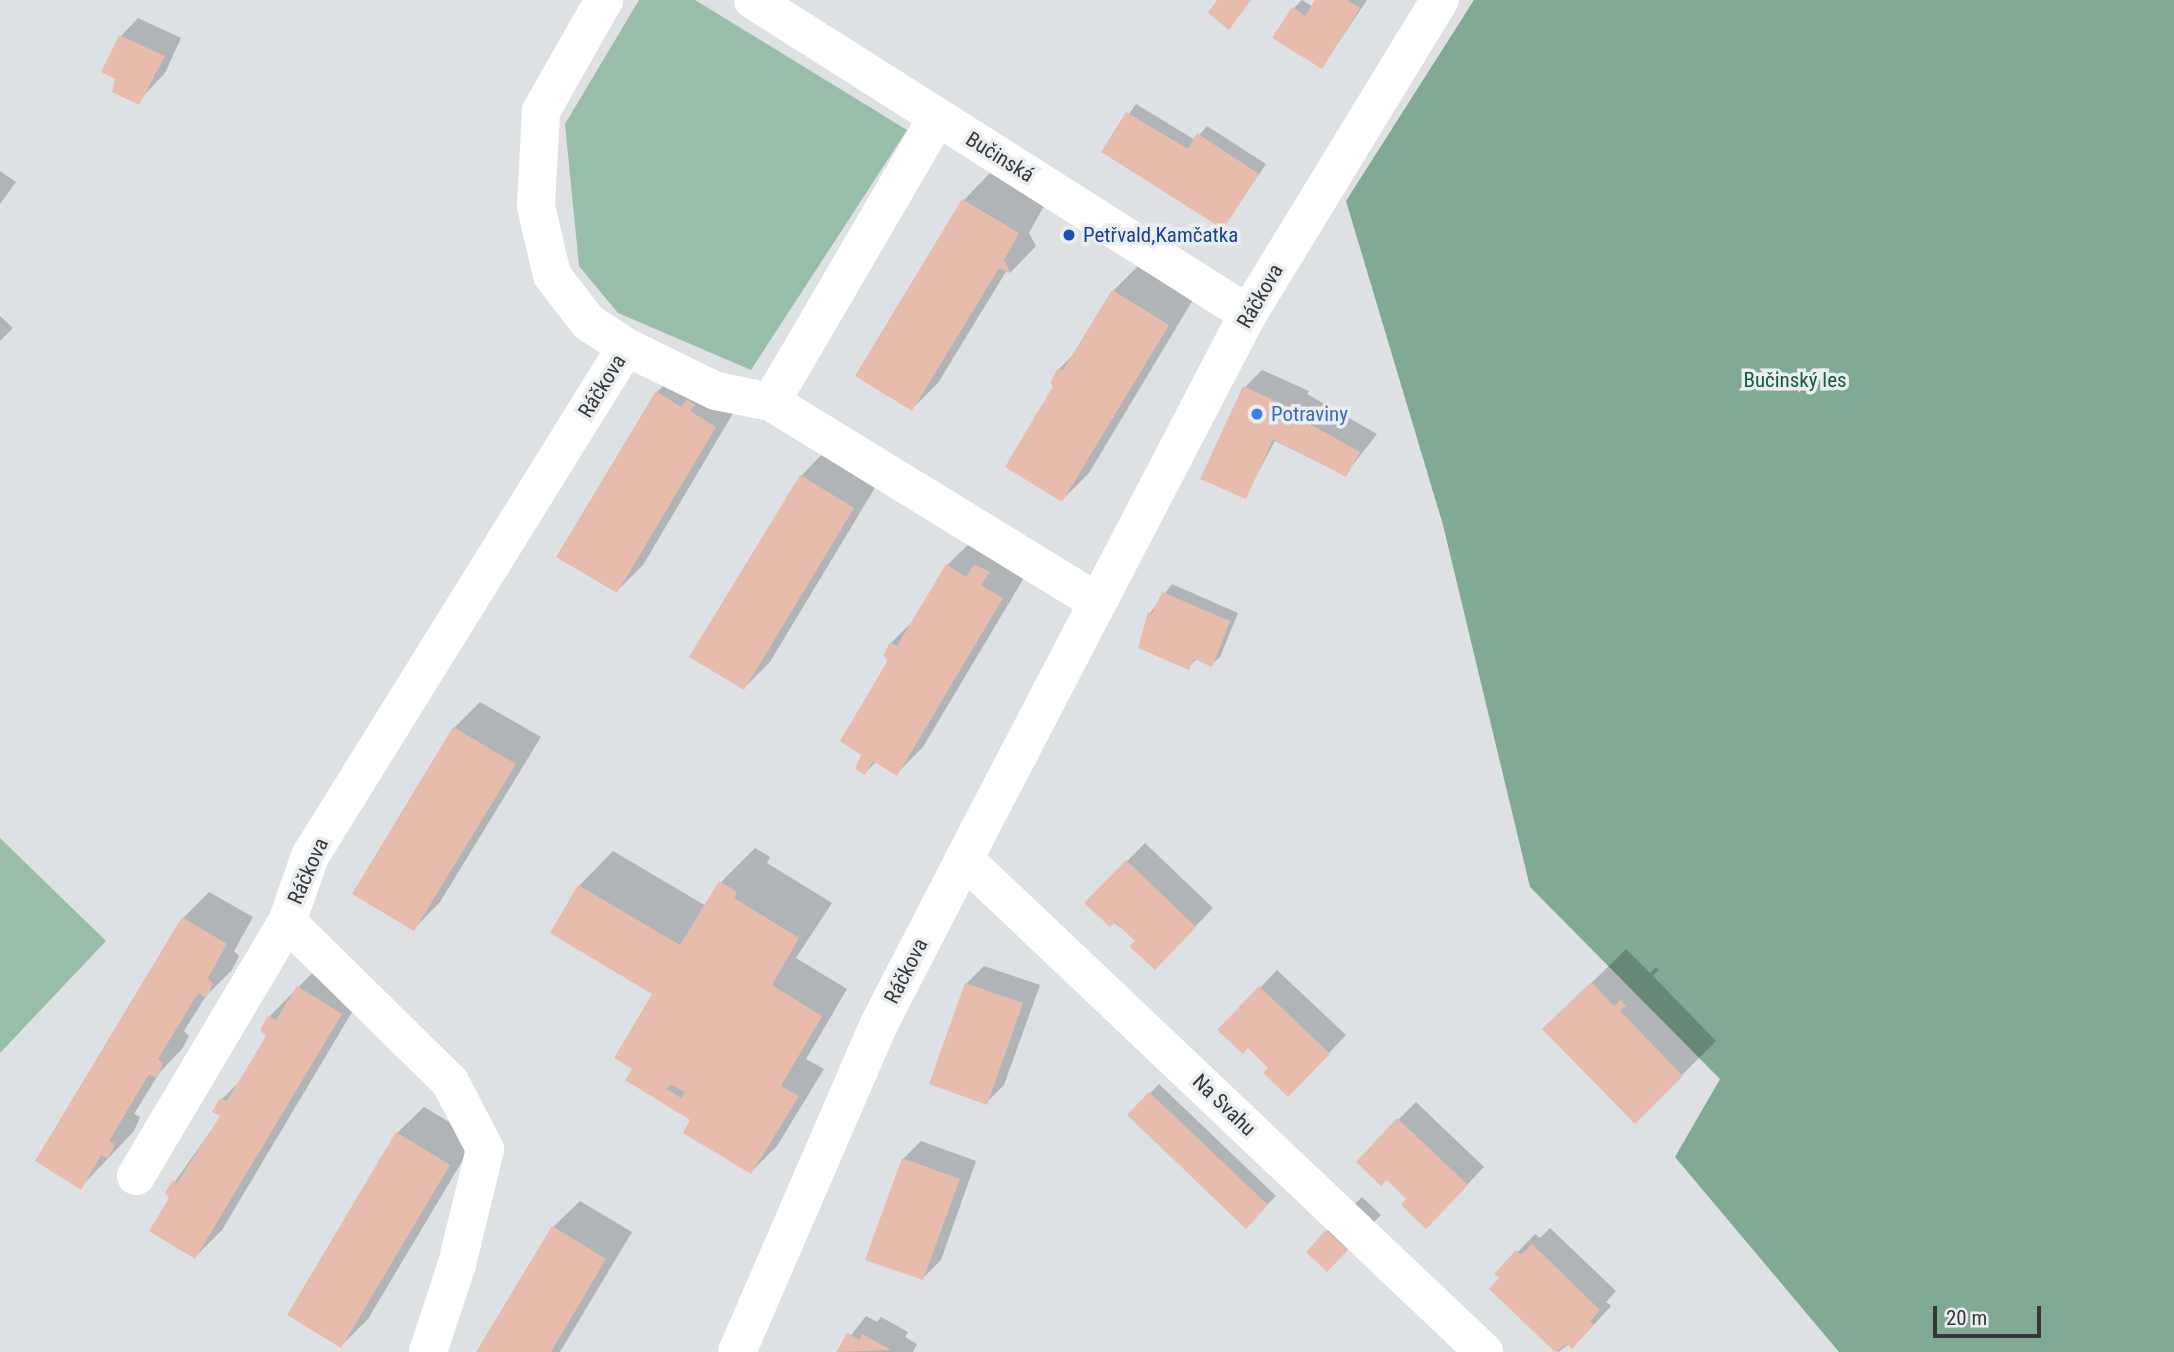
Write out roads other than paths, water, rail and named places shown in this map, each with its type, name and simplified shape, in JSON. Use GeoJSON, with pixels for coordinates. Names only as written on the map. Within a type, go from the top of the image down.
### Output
{"type":"FeatureCollection","features":[{"type":"Feature","properties":{"kind":"street","name":"Ráčkova"},"geometry":{"type":"LineString","coordinates":[[604,0],[541,111],[536,206],[552,275],[588,322],[626,348],[716,391],[771,402],[1098,602]]}},
{"type":"Feature","properties":{"kind":"street","name":"Bučinská"},"geometry":{"type":"LineString","coordinates":[[753,0],[1248,314]]}},
{"type":"Feature","properties":{"kind":"street","name":"Ráčkova"},"geometry":{"type":"LineString","coordinates":[[737,1352],[878,1024],[1248,314],[1440,0]]}},
{"type":"Feature","properties":{"kind":"street"},"geometry":{"type":"LineString","coordinates":[[771,402],[937,118]]}},
{"type":"Feature","properties":{"kind":"street","name":"Ráčkova"},"geometry":{"type":"LineString","coordinates":[[428,1352],[457,1264],[485,1149],[450,1082],[287,922],[310,856],[626,348]]}},
{"type":"Feature","properties":{"kind":"street","name":"Na Svahu"},"geometry":{"type":"LineString","coordinates":[[964,859],[1484,1352]]}},
{"type":"Feature","properties":{"kind":"street"},"geometry":{"type":"LineString","coordinates":[[136,1176],[287,922]]}},
{"type":"Feature","properties":{"kind":"place","name":"Petřvald,Kamčatka"},"geometry":{"type":"Point","coordinates":[1069,235]}},
{"type":"Feature","properties":{"kind":"place","name":"Potraviny"},"geometry":{"type":"Point","coordinates":[1257,414]}},
{"type":"Feature","properties":{"kind":"park label","name":"Bučinský les"},"geometry":{"type":"Point","coordinates":[1795,380]}}]}
